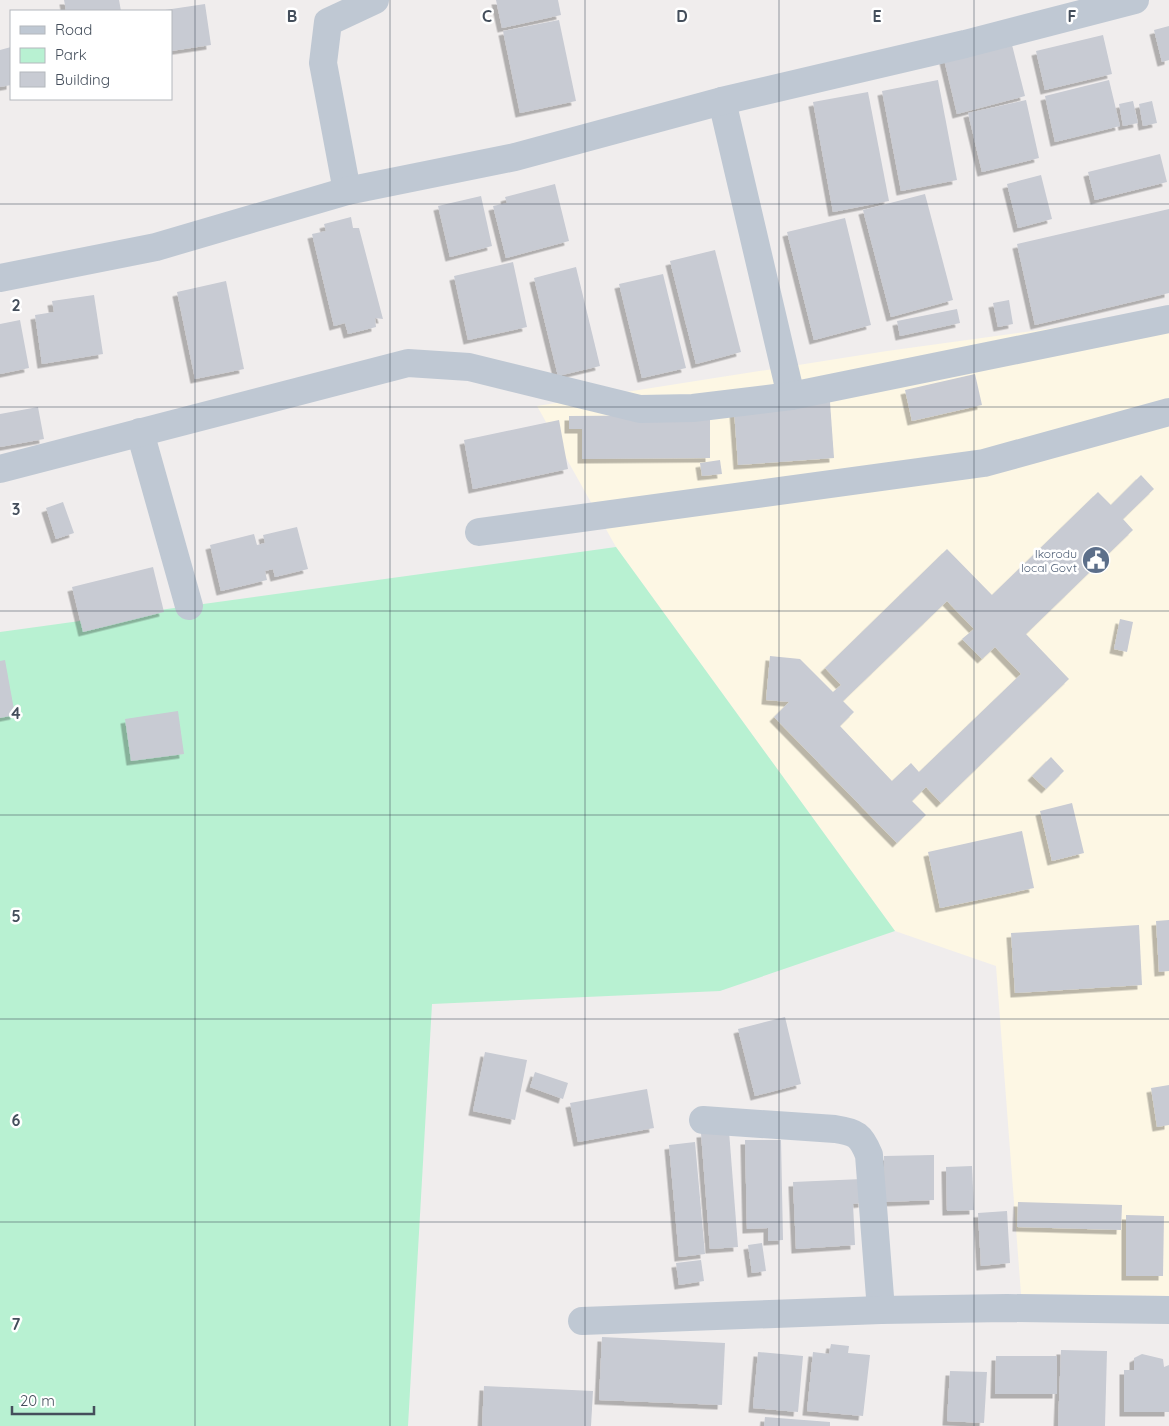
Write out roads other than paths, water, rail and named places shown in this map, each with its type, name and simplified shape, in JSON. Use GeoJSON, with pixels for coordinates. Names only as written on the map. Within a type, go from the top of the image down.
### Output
{"type":"FeatureCollection","features":[{"type":"Feature","properties":{"kind":"street"},"geometry":{"type":"LineString","coordinates":[[347,191],[323,64],[328,22],[375,0]]}},
{"type":"Feature","properties":{"kind":"street"},"geometry":{"type":"LineString","coordinates":[[0,278],[156,247],[347,191],[515,157],[722,101],[965,44],[1135,0]]}},
{"type":"Feature","properties":{"kind":"street"},"geometry":{"type":"LineString","coordinates":[[722,101],[791,396]]}},
{"type":"Feature","properties":{"kind":"street"},"geometry":{"type":"LineString","coordinates":[[0,469],[408,363],[469,367],[640,409],[693,408],[791,396],[1169,319]]}},
{"type":"Feature","properties":{"kind":"street"},"geometry":{"type":"LineString","coordinates":[[479,532],[984,463],[1169,412]]}},
{"type":"Feature","properties":{"kind":"street"},"geometry":{"type":"LineString","coordinates":[[140,432],[189,606]]}},
{"type":"Feature","properties":{"kind":"street"},"geometry":{"type":"LineString","coordinates":[[703,1120],[835,1129],[854,1132],[864,1142],[869,1155],[881,1310]]}},
{"type":"Feature","properties":{"kind":"street"},"geometry":{"type":"LineString","coordinates":[[582,1321],[881,1310],[1007,1308],[1169,1310]]}},
{"type":"Feature","properties":{"kind":"place","name":"Ikorodu local Govt"},"geometry":{"type":"Point","coordinates":[1096,560]}}]}
